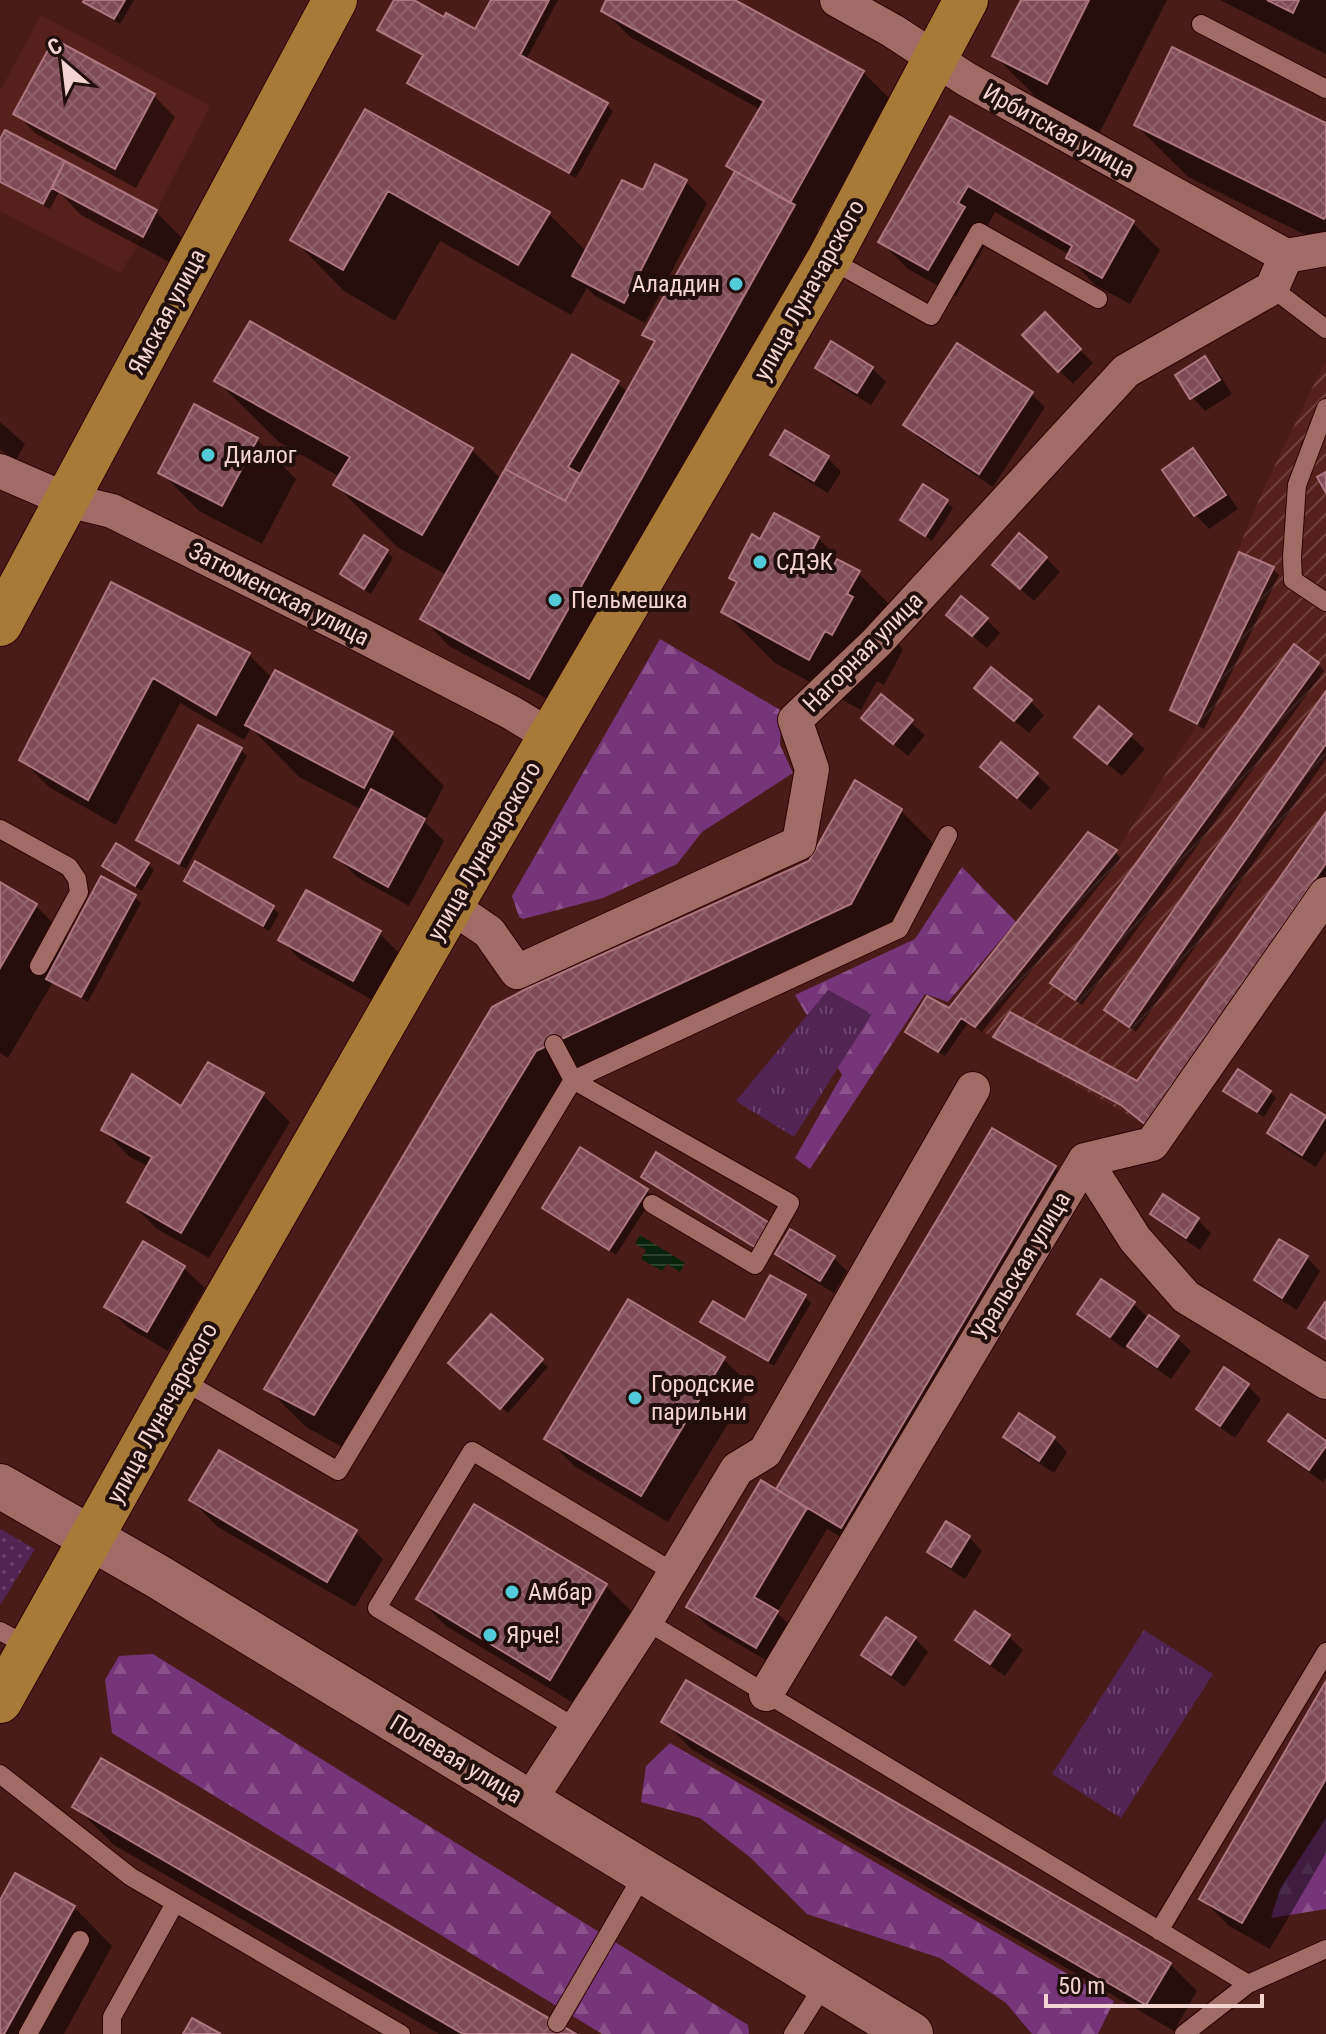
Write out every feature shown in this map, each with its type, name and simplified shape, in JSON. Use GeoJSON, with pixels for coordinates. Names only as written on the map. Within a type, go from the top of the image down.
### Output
{"type":"FeatureCollection","features":[{"type":"Feature","properties":{"kind":"main road","name":"Ямская улица"},"geometry":{"type":"LineString","coordinates":[[0,624],[335,0]]}},
{"type":"Feature","properties":{"kind":"main road","name":"улица Луначарского"},"geometry":{"type":"LineString","coordinates":[[0,1701],[15,1639],[92,1539],[451,906],[829,259],[966,0]]}},
{"type":"Feature","properties":{"kind":"street","name":"Ирбитская улица"},"geometry":{"type":"LineString","coordinates":[[837,0],[893,31],[980,87],[1286,256]]}},
{"type":"Feature","properties":{"kind":"street"},"geometry":{"type":"LineString","coordinates":[[1272,288],[1286,256],[1326,249]]}},
{"type":"Feature","properties":{"kind":"street","name":"Нагорная улица"},"geometry":{"type":"LineString","coordinates":[[451,906],[489,932],[522,981],[799,843],[812,769],[795,720],[876,643],[1126,371],[1272,288]]}},
{"type":"Feature","properties":{"kind":"street","name":"Затюменская улица"},"geometry":{"type":"LineString","coordinates":[[0,471],[67,500],[112,511],[498,706],[550,736]]}},
{"type":"Feature","properties":{"kind":"street"},"geometry":{"type":"LineString","coordinates":[[1326,894],[1152,1144],[1085,1160],[1135,1239],[1186,1297],[1326,1382]]}},
{"type":"Feature","properties":{"kind":"street"},"geometry":{"type":"LineString","coordinates":[[528,1803],[646,1621],[737,1469],[765,1452],[973,1089]]}},
{"type":"Feature","properties":{"kind":"street","name":"Уральская улица"},"geometry":{"type":"LineString","coordinates":[[766,1694],[1085,1160]]}},
{"type":"Feature","properties":{"kind":"street","name":"Полевая улица"},"geometry":{"type":"LineString","coordinates":[[0,1486],[157,1576],[911,2034]]}},
{"type":"Feature","properties":{"kind":"lane"},"geometry":{"type":"LineString","coordinates":[[1201,24],[1326,89]]}},
{"type":"Feature","properties":{"kind":"lane"},"geometry":{"type":"LineString","coordinates":[[829,259],[931,316],[979,232],[1098,299]]}},
{"type":"Feature","properties":{"kind":"lane"},"geometry":{"type":"LineString","coordinates":[[1272,288],[1326,329]]}},
{"type":"Feature","properties":{"kind":"lane"},"geometry":{"type":"LineString","coordinates":[[1326,408],[1297,485],[1292,557],[1293,580],[1326,602]]}},
{"type":"Feature","properties":{"kind":"lane"},"geometry":{"type":"LineString","coordinates":[[0,829],[69,867],[77,879],[79,892],[39,966]]}},
{"type":"Feature","properties":{"kind":"lane"},"geometry":{"type":"LineString","coordinates":[[180,1379],[338,1471],[573,1080],[899,929],[948,835]]}},
{"type":"Feature","properties":{"kind":"lane"},"geometry":{"type":"LineString","coordinates":[[554,1044],[573,1080],[790,1203],[755,1265],[652,1204]]}},
{"type":"Feature","properties":{"kind":"lane"},"geometry":{"type":"LineString","coordinates":[[576,1728],[377,1608],[472,1451],[675,1573]]}},
{"type":"Feature","properties":{"kind":"lane"},"geometry":{"type":"LineString","coordinates":[[646,1621],[1248,1984]]}},
{"type":"Feature","properties":{"kind":"lane"},"geometry":{"type":"LineString","coordinates":[[1159,1931],[1326,1652]]}},
{"type":"Feature","properties":{"kind":"lane"},"geometry":{"type":"LineString","coordinates":[[0,1774],[131,1877],[401,2034]]}},
{"type":"Feature","properties":{"kind":"lane"},"geometry":{"type":"LineString","coordinates":[[557,2023],[644,1873]]}},
{"type":"Feature","properties":{"kind":"lane"},"geometry":{"type":"LineString","coordinates":[[112,2034],[112,2017],[175,1903]]}},
{"type":"Feature","properties":{"kind":"lane"},"geometry":{"type":"LineString","coordinates":[[28,2034],[80,1940]]}},
{"type":"Feature","properties":{"kind":"lane"},"geometry":{"type":"LineString","coordinates":[[1184,2034],[1248,1984],[1326,1949]]}},
{"type":"Feature","properties":{"kind":"lane"},"geometry":{"type":"LineString","coordinates":[[793,2034],[825,1983]]}},
{"type":"Feature","properties":{"kind":"shaded area"},"geometry":{"type":"Polygon","coordinates":[[[41,15],[210,106],[143,237],[120,273],[0,211],[0,91],[41,15]]]}},
{"type":"Feature","properties":{"kind":"shaded area"},"geometry":{"type":"Polygon","coordinates":[[[1326,363],[1326,863],[1146,1125],[961,1019],[938,1052],[905,1032],[927,996],[950,1008],[1088,832],[1117,850],[1197,725],[1170,710],[1264,488],[1326,363]]]}},
{"type":"Feature","properties":{"kind":"shaded area"},"geometry":{"type":"Polygon","coordinates":[[[640,1235],[685,1263],[680,1272],[667,1264],[662,1271],[641,1259],[646,1250],[635,1244],[640,1235]]]}},
{"type":"Feature","properties":{"kind":"green space"},"geometry":{"type":"Polygon","coordinates":[[[660,639],[782,711],[780,745],[793,773],[702,832],[677,864],[603,898],[523,919],[519,917],[512,896],[660,639]]]}},
{"type":"Feature","properties":{"kind":"green space"},"geometry":{"type":"Polygon","coordinates":[[[962,867],[1016,922],[948,1002],[925,994],[810,1169],[795,1158],[842,1075],[795,995],[915,939],[962,867]]]}},
{"type":"Feature","properties":{"kind":"green space"},"geometry":{"type":"Polygon","coordinates":[[[828,990],[872,1014],[794,1137],[736,1101],[828,990]]]}},
{"type":"Feature","properties":{"kind":"green space"},"geometry":{"type":"Polygon","coordinates":[[[0,1529],[35,1549],[0,1605],[0,1529]]]}},
{"type":"Feature","properties":{"kind":"green space"},"geometry":{"type":"Polygon","coordinates":[[[1144,1630],[1213,1674],[1121,1818],[1052,1774],[1144,1630]]]}},
{"type":"Feature","properties":{"kind":"green space"},"geometry":{"type":"Polygon","coordinates":[[[153,1654],[748,2025],[749,2034],[602,2034],[112,1733],[105,1680],[119,1656],[153,1654]]]}},
{"type":"Feature","properties":{"kind":"green space"},"geometry":{"type":"Polygon","coordinates":[[[670,1743],[1114,2001],[1098,2034],[1032,2034],[1006,2003],[940,1958],[807,1914],[751,1858],[700,1818],[641,1802],[646,1766],[670,1743]]]}},
{"type":"Feature","properties":{"kind":"green space"},"geometry":{"type":"Polygon","coordinates":[[[1326,1818],[1326,1909],[1271,1918],[1280,1889],[1326,1818]]]}},
{"type":"Feature","properties":{"kind":"building"},"geometry":{"type":"Polygon","coordinates":[[[84,0],[125,0],[114,19],[84,0]]]}},
{"type":"Feature","properties":{"kind":"building"},"geometry":{"type":"Polygon","coordinates":[[[394,0],[414,0],[444,17],[446,13],[475,29],[491,0],[549,0],[520,55],[608,103],[569,173],[407,83],[423,55],[377,30],[394,0]]]}},
{"type":"Feature","properties":{"kind":"building"},"geometry":{"type":"Polygon","coordinates":[[[606,0],[735,0],[864,71],[790,203],[726,166],[764,101],[601,11],[606,0]]]}},
{"type":"Feature","properties":{"kind":"building"},"geometry":{"type":"Polygon","coordinates":[[[1021,0],[1089,0],[1047,84],[992,56],[1021,0]]]}},
{"type":"Feature","properties":{"kind":"building"},"geometry":{"type":"Polygon","coordinates":[[[1267,0],[1299,0],[1293,13],[1267,0]]]}},
{"type":"Feature","properties":{"kind":"building"},"geometry":{"type":"Polygon","coordinates":[[[54,39],[155,94],[115,169],[13,114],[54,39]]]}},
{"type":"Feature","properties":{"kind":"building"},"geometry":{"type":"Polygon","coordinates":[[[1172,47],[1326,123],[1324,219],[1134,125],[1172,47]]]}},
{"type":"Feature","properties":{"kind":"building"},"geometry":{"type":"Polygon","coordinates":[[[365,109],[550,212],[518,265],[388,191],[343,270],[290,240],[365,109]]]}},
{"type":"Feature","properties":{"kind":"building"},"geometry":{"type":"Polygon","coordinates":[[[950,116],[1134,221],[1102,278],[1066,258],[1072,246],[968,186],[958,203],[965,207],[928,270],[878,242],[950,116]]]}},
{"type":"Feature","properties":{"kind":"building"},"geometry":{"type":"Polygon","coordinates":[[[5,130],[65,161],[43,204],[0,182],[0,139],[5,130]]]}},
{"type":"Feature","properties":{"kind":"building"},"geometry":{"type":"Polygon","coordinates":[[[65,161],[157,210],[143,237],[52,188],[65,161]]]}},
{"type":"Feature","properties":{"kind":"building"},"geometry":{"type":"Polygon","coordinates":[[[655,164],[687,180],[624,303],[572,276],[622,180],[643,190],[655,164]]]}},
{"type":"Feature","properties":{"kind":"building"},"geometry":{"type":"Polygon","coordinates":[[[735,171],[795,205],[529,679],[420,619],[505,469],[565,501],[655,341],[642,335],[735,171]]]}},
{"type":"Feature","properties":{"kind":"building"},"geometry":{"type":"Polygon","coordinates":[[[1045,312],[1081,349],[1058,372],[1022,335],[1045,312]]]}},
{"type":"Feature","properties":{"kind":"building"},"geometry":{"type":"Polygon","coordinates":[[[250,321],[473,448],[422,535],[333,485],[350,457],[214,381],[250,321]]]}},
{"type":"Feature","properties":{"kind":"building"},"geometry":{"type":"Polygon","coordinates":[[[831,341],[873,367],[857,393],[815,368],[831,341]]]}},
{"type":"Feature","properties":{"kind":"building"},"geometry":{"type":"Polygon","coordinates":[[[957,343],[1033,392],[979,474],[903,425],[957,343]]]}},
{"type":"Feature","properties":{"kind":"building"},"geometry":{"type":"Polygon","coordinates":[[[572,354],[619,381],[568,467],[580,474],[565,501],[505,469],[572,354]]]}},
{"type":"Feature","properties":{"kind":"building"},"geometry":{"type":"Polygon","coordinates":[[[1205,356],[1220,380],[1190,399],[1175,375],[1205,356]]]}},
{"type":"Feature","properties":{"kind":"building","name":"Диалог"},"geometry":{"type":"Polygon","coordinates":[[[194,404],[258,438],[222,506],[158,473],[194,404]]]}},
{"type":"Feature","properties":{"kind":"building"},"geometry":{"type":"Polygon","coordinates":[[[785,430],[829,456],[814,481],[770,455],[785,430]]]}},
{"type":"Feature","properties":{"kind":"building"},"geometry":{"type":"Polygon","coordinates":[[[1193,448],[1226,495],[1194,516],[1162,470],[1193,448]]]}},
{"type":"Feature","properties":{"kind":"building"},"geometry":{"type":"Polygon","coordinates":[[[1326,472],[1326,493],[1317,477],[1326,472]]]}},
{"type":"Feature","properties":{"kind":"building"},"geometry":{"type":"Polygon","coordinates":[[[923,484],[948,500],[925,536],[900,520],[923,484]]]}},
{"type":"Feature","properties":{"kind":"building"},"geometry":{"type":"Polygon","coordinates":[[[774,513],[819,537],[811,553],[834,565],[837,559],[860,571],[847,594],[853,597],[832,635],[825,631],[809,660],[721,612],[737,582],[729,578],[752,534],[760,539],[774,513]]]}},
{"type":"Feature","properties":{"kind":"building"},"geometry":{"type":"Polygon","coordinates":[[[1019,533],[1047,557],[1020,589],[992,565],[1019,533]]]}},
{"type":"Feature","properties":{"kind":"building"},"geometry":{"type":"Polygon","coordinates":[[[364,535],[388,550],[364,589],[340,574],[364,535]]]}},
{"type":"Feature","properties":{"kind":"building"},"geometry":{"type":"Polygon","coordinates":[[[1239,552],[1274,567],[1197,724],[1170,710],[1239,552]]]}},
{"type":"Feature","properties":{"kind":"building"},"geometry":{"type":"Polygon","coordinates":[[[111,582],[250,653],[216,715],[153,678],[88,800],[19,760],[111,582]]]}},
{"type":"Feature","properties":{"kind":"building"},"geometry":{"type":"Polygon","coordinates":[[[961,596],[988,618],[972,636],[946,615],[961,596]]]}},
{"type":"Feature","properties":{"kind":"building"},"geometry":{"type":"Polygon","coordinates":[[[1294,644],[1319,663],[1075,1000],[1050,983],[1294,644]]]}},
{"type":"Feature","properties":{"kind":"building"},"geometry":{"type":"Polygon","coordinates":[[[991,667],[1032,700],[1014,721],[974,688],[991,667]]]}},
{"type":"Feature","properties":{"kind":"building"},"geometry":{"type":"Polygon","coordinates":[[[275,670],[393,732],[364,788],[245,725],[275,670]]]}},
{"type":"Feature","properties":{"kind":"building"},"geometry":{"type":"Polygon","coordinates":[[[1326,691],[1326,744],[1129,1027],[1104,1010],[1326,691]]]}},
{"type":"Feature","properties":{"kind":"building"},"geometry":{"type":"Polygon","coordinates":[[[881,694],[913,720],[893,744],[861,718],[881,694]]]}},
{"type":"Feature","properties":{"kind":"building"},"geometry":{"type":"Polygon","coordinates":[[[1099,706],[1132,734],[1107,764],[1074,737],[1099,706]]]}},
{"type":"Feature","properties":{"kind":"building"},"geometry":{"type":"Polygon","coordinates":[[[198,725],[242,748],[179,864],[136,840],[198,725]]]}},
{"type":"Feature","properties":{"kind":"building"},"geometry":{"type":"Polygon","coordinates":[[[1001,742],[1038,773],[1017,798],[980,767],[1001,742]]]}},
{"type":"Feature","properties":{"kind":"building"},"geometry":{"type":"Polygon","coordinates":[[[855,780],[902,809],[851,904],[536,1051],[314,1415],[264,1389],[492,1007],[809,861],[855,780]]]}},
{"type":"Feature","properties":{"kind":"building"},"geometry":{"type":"Polygon","coordinates":[[[371,789],[425,819],[388,887],[334,857],[371,789]]]}},
{"type":"Feature","properties":{"kind":"building"},"geometry":{"type":"Polygon","coordinates":[[[1326,812],[1326,863],[1146,1125],[1121,1105],[993,1037],[1010,1012],[1137,1081],[1326,812]]]}},
{"type":"Feature","properties":{"kind":"building"},"geometry":{"type":"Polygon","coordinates":[[[1088,832],[1117,850],[975,1027],[961,1018],[938,1052],[905,1032],[927,996],[949,1008],[1088,832]]]}},
{"type":"Feature","properties":{"kind":"building"},"geometry":{"type":"Polygon","coordinates":[[[116,843],[149,863],[135,886],[102,866],[116,843]]]}},
{"type":"Feature","properties":{"kind":"building"},"geometry":{"type":"Polygon","coordinates":[[[195,861],[274,906],[263,926],[184,881],[195,861]]]}},
{"type":"Feature","properties":{"kind":"building"},"geometry":{"type":"Polygon","coordinates":[[[101,876],[136,895],[81,997],[46,979],[101,876]]]}},
{"type":"Feature","properties":{"kind":"building"},"geometry":{"type":"Polygon","coordinates":[[[0,882],[37,904],[0,968],[0,882]]]}},
{"type":"Feature","properties":{"kind":"building"},"geometry":{"type":"Polygon","coordinates":[[[306,890],[381,931],[353,981],[278,940],[306,890]]]}},
{"type":"Feature","properties":{"kind":"building"},"geometry":{"type":"Polygon","coordinates":[[[208,1062],[264,1093],[181,1233],[127,1202],[152,1157],[101,1130],[132,1074],[181,1106],[208,1062]]]}},
{"type":"Feature","properties":{"kind":"building"},"geometry":{"type":"Polygon","coordinates":[[[1238,1069],[1271,1091],[1257,1112],[1223,1091],[1238,1069]]]}},
{"type":"Feature","properties":{"kind":"building"},"geometry":{"type":"Polygon","coordinates":[[[1291,1094],[1326,1116],[1302,1155],[1267,1133],[1291,1094]]]}},
{"type":"Feature","properties":{"kind":"building"},"geometry":{"type":"Polygon","coordinates":[[[992,1128],[1056,1166],[841,1528],[776,1489],[992,1128]]]}},
{"type":"Feature","properties":{"kind":"building"},"geometry":{"type":"Polygon","coordinates":[[[580,1147],[648,1189],[609,1250],[542,1208],[580,1147]]]}},
{"type":"Feature","properties":{"kind":"building"},"geometry":{"type":"Polygon","coordinates":[[[656,1152],[771,1224],[756,1248],[641,1177],[656,1152]]]}},
{"type":"Feature","properties":{"kind":"building"},"geometry":{"type":"Polygon","coordinates":[[[1163,1194],[1199,1218],[1186,1238],[1150,1214],[1163,1194]]]}},
{"type":"Feature","properties":{"kind":"building"},"geometry":{"type":"Polygon","coordinates":[[[790,1229],[835,1256],[820,1281],[775,1254],[790,1229]]]}},
{"type":"Feature","properties":{"kind":"building"},"geometry":{"type":"Polygon","coordinates":[[[1279,1239],[1308,1256],[1282,1298],[1254,1280],[1279,1239]]]}},
{"type":"Feature","properties":{"kind":"building"},"geometry":{"type":"Polygon","coordinates":[[[143,1241],[185,1266],[147,1332],[104,1307],[143,1241]]]}},
{"type":"Feature","properties":{"kind":"building"},"geometry":{"type":"Polygon","coordinates":[[[770,1275],[806,1295],[768,1361],[700,1322],[713,1301],[745,1320],[770,1275]]]}},
{"type":"Feature","properties":{"kind":"building"},"geometry":{"type":"Polygon","coordinates":[[[1101,1279],[1135,1302],[1110,1337],[1077,1314],[1101,1279]]]}},
{"type":"Feature","properties":{"kind":"building","name":"Городские парильни"},"geometry":{"type":"Polygon","coordinates":[[[628,1299],[725,1357],[641,1496],[544,1439],[628,1299]]]}},
{"type":"Feature","properties":{"kind":"building"},"geometry":{"type":"Polygon","coordinates":[[[1326,1303],[1326,1339],[1308,1328],[1326,1303]]]}},
{"type":"Feature","properties":{"kind":"building"},"geometry":{"type":"Polygon","coordinates":[[[491,1314],[543,1359],[500,1409],[448,1363],[491,1314]]]}},
{"type":"Feature","properties":{"kind":"building"},"geometry":{"type":"Polygon","coordinates":[[[1149,1315],[1179,1336],[1157,1367],[1127,1346],[1149,1315]]]}},
{"type":"Feature","properties":{"kind":"building"},"geometry":{"type":"Polygon","coordinates":[[[1224,1367],[1249,1384],[1220,1426],[1196,1409],[1224,1367]]]}},
{"type":"Feature","properties":{"kind":"building"},"geometry":{"type":"Polygon","coordinates":[[[1019,1413],[1055,1437],[1039,1461],[1003,1437],[1019,1413]]]}},
{"type":"Feature","properties":{"kind":"building"},"geometry":{"type":"Polygon","coordinates":[[[1288,1414],[1326,1441],[1326,1446],[1309,1470],[1268,1441],[1288,1414]]]}},
{"type":"Feature","properties":{"kind":"building"},"geometry":{"type":"Polygon","coordinates":[[[219,1450],[357,1530],[327,1582],[189,1500],[219,1450]]]}},
{"type":"Feature","properties":{"kind":"building"},"geometry":{"type":"Polygon","coordinates":[[[761,1480],[807,1508],[754,1597],[778,1611],[756,1648],[686,1607],[761,1480]]]}},
{"type":"Feature","properties":{"kind":"building","name":"Амбар"},"geometry":{"type":"Polygon","coordinates":[[[474,1504],[607,1584],[550,1680],[416,1599],[474,1504]]]}},
{"type":"Feature","properties":{"kind":"building"},"geometry":{"type":"Polygon","coordinates":[[[946,1521],[970,1536],[951,1567],[927,1552],[946,1521]]]}},
{"type":"Feature","properties":{"kind":"building"},"geometry":{"type":"Polygon","coordinates":[[[975,1611],[1010,1635],[990,1664],[955,1640],[975,1611]]]}},
{"type":"Feature","properties":{"kind":"building"},"geometry":{"type":"Polygon","coordinates":[[[886,1617],[916,1637],[891,1675],[861,1655],[886,1617]]]}},
{"type":"Feature","properties":{"kind":"building"},"geometry":{"type":"Polygon","coordinates":[[[686,1680],[1171,1963],[1146,2005],[661,1722],[686,1680]]]}},
{"type":"Feature","properties":{"kind":"building"},"geometry":{"type":"Polygon","coordinates":[[[1326,1681],[1326,1779],[1242,1923],[1199,1899],[1326,1681]]]}},
{"type":"Feature","properties":{"kind":"building"},"geometry":{"type":"Polygon","coordinates":[[[101,1758],[576,2034],[463,2034],[72,1807],[101,1758]]]}},
{"type":"Feature","properties":{"kind":"building"},"geometry":{"type":"Polygon","coordinates":[[[15,1873],[75,1906],[4,2034],[0,2034],[0,1900],[15,1873]]]}},
{"type":"Feature","properties":{"kind":"building"},"geometry":{"type":"Polygon","coordinates":[[[192,2018],[221,2034],[183,2034],[192,2018]]]}},
{"type":"Feature","properties":{"kind":"place","name":"Аладдин"},"geometry":{"type":"Point","coordinates":[736,284]}},
{"type":"Feature","properties":{"kind":"place","name":"Диалог"},"geometry":{"type":"Point","coordinates":[208,455]}},
{"type":"Feature","properties":{"kind":"place","name":"СДЭК"},"geometry":{"type":"Point","coordinates":[760,562]}},
{"type":"Feature","properties":{"kind":"place","name":"Пельмешка"},"geometry":{"type":"Point","coordinates":[555,600]}},
{"type":"Feature","properties":{"kind":"place","name":"Городские парильни"},"geometry":{"type":"Point","coordinates":[635,1398]}},
{"type":"Feature","properties":{"kind":"place","name":"Амбар"},"geometry":{"type":"Point","coordinates":[512,1592]}},
{"type":"Feature","properties":{"kind":"place","name":"Ярче!"},"geometry":{"type":"Point","coordinates":[490,1635]}}]}
